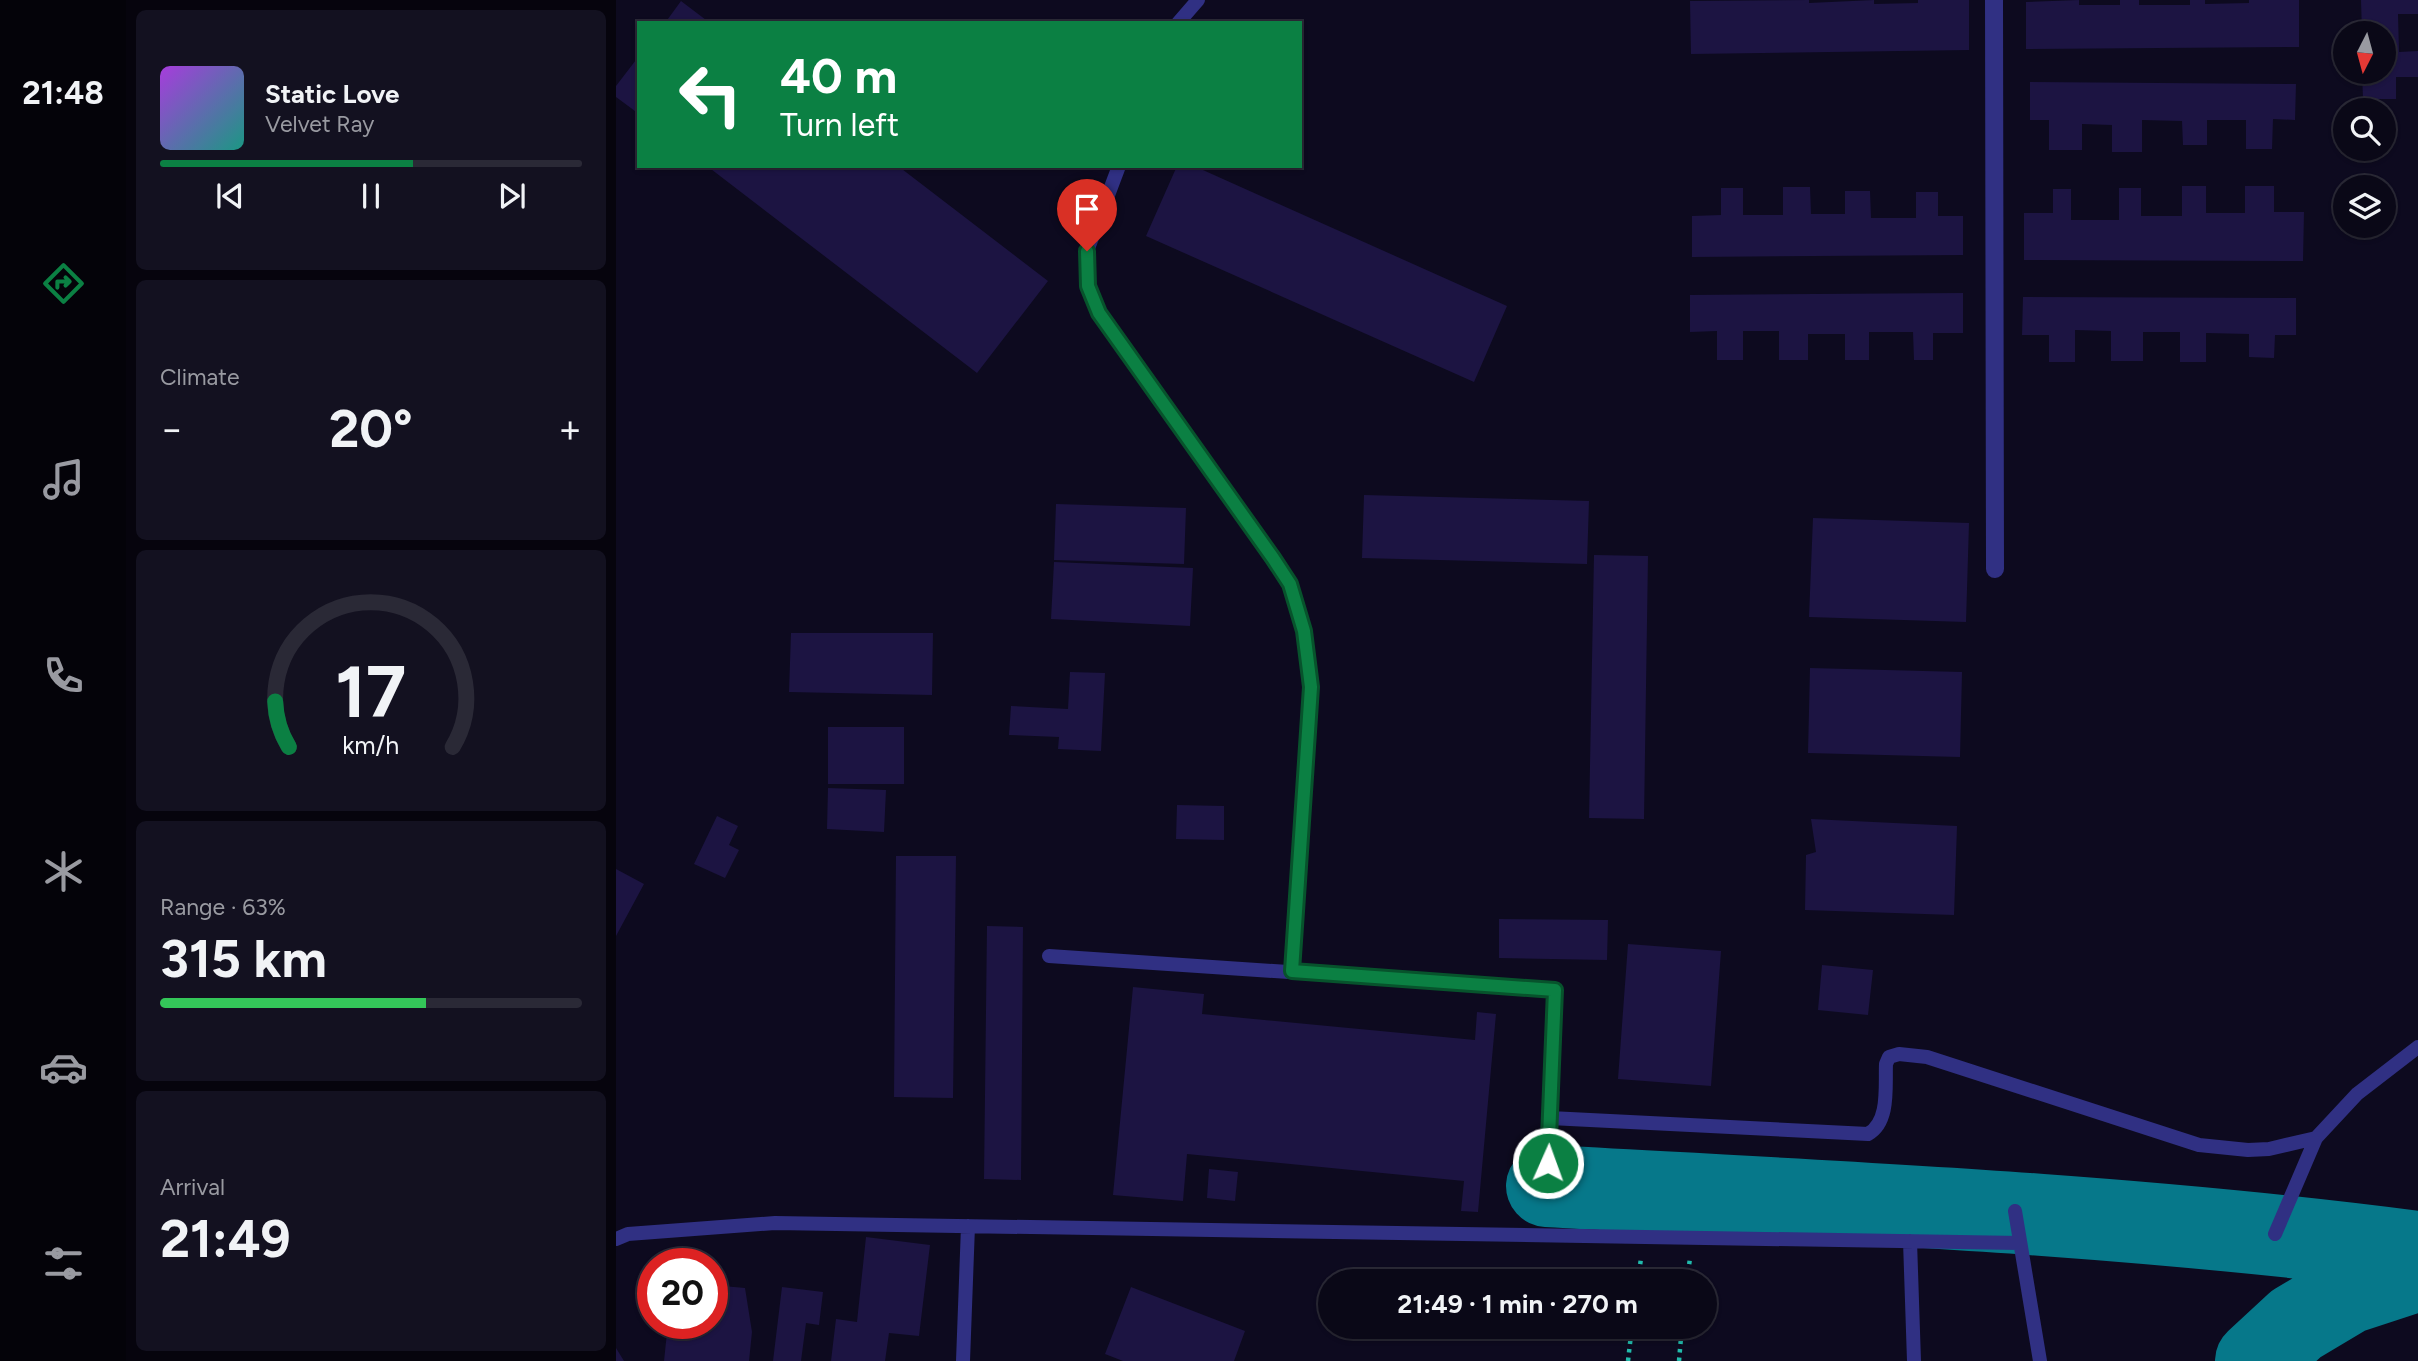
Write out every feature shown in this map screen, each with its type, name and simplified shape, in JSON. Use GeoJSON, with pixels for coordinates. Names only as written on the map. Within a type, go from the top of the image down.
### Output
{"type":"FeatureCollection","features":[{"type":"Feature","properties":{"kind":"street"},"geometry":{"type":"LineString","coordinates":[[1994,0],[1995,569]]}},
{"type":"Feature","properties":{"kind":"lane"},"geometry":{"type":"LineString","coordinates":[[1180,21],[1198,0]]}},
{"type":"Feature","properties":{"kind":"lane"},"geometry":{"type":"LineString","coordinates":[[1118,168],[1087,251],[1088,286],[1099,313],[1290,584],[1304,631],[1311,687],[1292,971]]}},
{"type":"Feature","properties":{"kind":"lane"},"geometry":{"type":"LineString","coordinates":[[1049,956],[1555,990],[1547,1186]]}},
{"type":"Feature","properties":{"kind":"lane"},"geometry":{"type":"LineString","coordinates":[[2275,1234],[2316,1138],[2357,1094],[2418,1047]]}},
{"type":"Feature","properties":{"kind":"lane"},"geometry":{"type":"LineString","coordinates":[[1550,1118],[1868,1134],[1877,1129],[1882,1120],[1886,1064],[1889,1057],[1899,1054],[1927,1057],[2199,1145],[2248,1150],[2269,1149],[2316,1138]]}},
{"type":"Feature","properties":{"kind":"lane"},"geometry":{"type":"LineString","coordinates":[[2015,1211],[2040,1361]]}},
{"type":"Feature","properties":{"kind":"lane"},"geometry":{"type":"LineString","coordinates":[[616,1239],[628,1234],[775,1223],[2020,1243]]}},
{"type":"Feature","properties":{"kind":"lane"},"geometry":{"type":"LineString","coordinates":[[963,1361],[968,1226]]}},
{"type":"Feature","properties":{"kind":"lane"},"geometry":{"type":"LineString","coordinates":[[1910,1241],[1914,1361]]}},
{"type":"Feature","properties":{"kind":"path"},"geometry":{"type":"LineString","coordinates":[[1628,1361],[1631,1339]]}},
{"type":"Feature","properties":{"kind":"path"},"geometry":{"type":"LineString","coordinates":[[1679,1361],[1681,1339]]}},
{"type":"Feature","properties":{"kind":"building"},"geometry":{"type":"Polygon","coordinates":[[[1809,0],[1809,3],[1874,0],[1874,4],[1918,3],[1918,0],[1969,0],[1969,50],[1691,54],[1690,1],[1809,0]]]}},
{"type":"Feature","properties":{"kind":"building"},"geometry":{"type":"Polygon","coordinates":[[[2079,0],[2079,5],[2120,5],[2120,0],[2139,0],[2139,5],[2190,5],[2190,0],[2205,0],[2205,4],[2249,3],[2249,0],[2299,0],[2299,47],[2026,49],[2026,2],[2079,0]]]}},
{"type":"Feature","properties":{"kind":"building"},"geometry":{"type":"Polygon","coordinates":[[[2361,0],[2418,0],[2418,14],[2398,14],[2399,52],[2418,51],[2418,77],[2396,77],[2396,21],[2362,21],[2361,0]]]}},
{"type":"Feature","properties":{"kind":"building"},"geometry":{"type":"Polygon","coordinates":[[[681,1],[707,21],[666,21],[681,1]]]}},
{"type":"Feature","properties":{"kind":"building"},"geometry":{"type":"Polygon","coordinates":[[[637,59],[637,113],[616,97],[616,86],[637,59]]]}},
{"type":"Feature","properties":{"kind":"building"},"geometry":{"type":"Polygon","coordinates":[[[2030,82],[2296,84],[2295,120],[2273,119],[2272,149],[2246,149],[2246,120],[2207,120],[2207,145],[2183,145],[2182,121],[2142,120],[2142,152],[2112,152],[2112,125],[2082,124],[2082,150],[2049,150],[2049,120],[2030,120],[2030,82]]]}},
{"type":"Feature","properties":{"kind":"building"},"geometry":{"type":"Polygon","coordinates":[[[2362,84],[2396,84],[2396,98],[2363,98],[2362,84]]]}},
{"type":"Feature","properties":{"kind":"building"},"geometry":{"type":"Polygon","coordinates":[[[710,168],[901,168],[1048,281],[977,373],[710,168]]]}},
{"type":"Feature","properties":{"kind":"building"},"geometry":{"type":"Polygon","coordinates":[[[1176,168],[1198,168],[1507,306],[1474,382],[1146,236],[1176,168]]]}},
{"type":"Feature","properties":{"kind":"building"},"geometry":{"type":"Polygon","coordinates":[[[2182,186],[2206,186],[2206,213],[2245,213],[2245,186],[2274,186],[2274,212],[2304,212],[2303,261],[2024,260],[2024,213],[2053,213],[2053,189],[2071,189],[2071,220],[2119,220],[2119,188],[2141,188],[2141,216],[2182,216],[2182,186]]]}},
{"type":"Feature","properties":{"kind":"building"},"geometry":{"type":"Polygon","coordinates":[[[1783,187],[1810,187],[1811,214],[1845,214],[1845,191],[1870,191],[1871,218],[1916,218],[1916,192],[1938,192],[1938,216],[1963,216],[1963,255],[1692,257],[1692,216],[1721,215],[1721,188],[1743,188],[1743,215],[1783,215],[1783,187]]]}},
{"type":"Feature","properties":{"kind":"building"},"geometry":{"type":"Polygon","coordinates":[[[1963,293],[1963,333],[1933,333],[1933,360],[1914,360],[1913,332],[1869,332],[1869,360],[1845,360],[1845,334],[1808,334],[1808,360],[1779,360],[1779,331],[1743,331],[1743,360],[1717,360],[1717,331],[1690,332],[1690,295],[1963,293]]]}},
{"type":"Feature","properties":{"kind":"building"},"geometry":{"type":"Polygon","coordinates":[[[2023,297],[2296,298],[2296,335],[2275,335],[2274,358],[2249,357],[2249,334],[2206,333],[2206,362],[2180,362],[2180,332],[2143,332],[2143,361],[2111,361],[2111,331],[2075,330],[2075,362],[2049,362],[2049,335],[2022,335],[2023,297]]]}},
{"type":"Feature","properties":{"kind":"building"},"geometry":{"type":"Polygon","coordinates":[[[1364,495],[1589,501],[1587,564],[1362,558],[1364,495]]]}},
{"type":"Feature","properties":{"kind":"building"},"geometry":{"type":"Polygon","coordinates":[[[1056,504],[1186,508],[1184,564],[1054,560],[1056,504]]]}},
{"type":"Feature","properties":{"kind":"building"},"geometry":{"type":"Polygon","coordinates":[[[1813,518],[1969,523],[1966,622],[1809,617],[1813,518]]]}},
{"type":"Feature","properties":{"kind":"building"},"geometry":{"type":"Polygon","coordinates":[[[1594,555],[1648,556],[1644,819],[1589,818],[1594,555]]]}},
{"type":"Feature","properties":{"kind":"building"},"geometry":{"type":"Polygon","coordinates":[[[1054,562],[1193,568],[1190,626],[1051,619],[1054,562]]]}},
{"type":"Feature","properties":{"kind":"building"},"geometry":{"type":"Polygon","coordinates":[[[791,633],[933,633],[932,695],[789,692],[791,633]]]}},
{"type":"Feature","properties":{"kind":"building"},"geometry":{"type":"Polygon","coordinates":[[[1810,668],[1962,672],[1960,757],[1808,753],[1810,668]]]}},
{"type":"Feature","properties":{"kind":"building"},"geometry":{"type":"Polygon","coordinates":[[[1070,672],[1105,673],[1101,751],[1058,749],[1059,737],[1009,735],[1011,706],[1068,709],[1070,672]]]}},
{"type":"Feature","properties":{"kind":"building"},"geometry":{"type":"Polygon","coordinates":[[[828,727],[904,727],[904,784],[828,784],[828,727]]]}},
{"type":"Feature","properties":{"kind":"building"},"geometry":{"type":"Polygon","coordinates":[[[828,788],[886,790],[884,832],[827,829],[828,788]]]}},
{"type":"Feature","properties":{"kind":"building"},"geometry":{"type":"Polygon","coordinates":[[[1177,805],[1224,806],[1224,840],[1176,839],[1177,805]]]}},
{"type":"Feature","properties":{"kind":"building"},"geometry":{"type":"Polygon","coordinates":[[[717,816],[738,826],[729,845],[739,850],[725,878],[694,864],[717,816]]]}},
{"type":"Feature","properties":{"kind":"building"},"geometry":{"type":"Polygon","coordinates":[[[1811,819],[1957,826],[1954,915],[1805,910],[1806,855],[1816,852],[1811,819]]]}},
{"type":"Feature","properties":{"kind":"building"},"geometry":{"type":"Polygon","coordinates":[[[896,856],[956,856],[953,1098],[894,1097],[896,856]]]}},
{"type":"Feature","properties":{"kind":"building"},"geometry":{"type":"Polygon","coordinates":[[[616,869],[644,884],[616,936],[616,869]]]}},
{"type":"Feature","properties":{"kind":"building"},"geometry":{"type":"Polygon","coordinates":[[[1499,919],[1608,920],[1607,960],[1499,958],[1499,919]]]}},
{"type":"Feature","properties":{"kind":"building"},"geometry":{"type":"Polygon","coordinates":[[[987,926],[1023,927],[1021,1180],[984,1179],[987,926]]]}},
{"type":"Feature","properties":{"kind":"building"},"geometry":{"type":"Polygon","coordinates":[[[1628,944],[1721,951],[1711,1086],[1618,1079],[1628,944]]]}},
{"type":"Feature","properties":{"kind":"building"},"geometry":{"type":"Polygon","coordinates":[[[1822,965],[1873,970],[1868,1015],[1818,1010],[1822,965]]]}},
{"type":"Feature","properties":{"kind":"building"},"geometry":{"type":"Polygon","coordinates":[[[1133,987],[1204,994],[1202,1014],[1475,1040],[1477,1012],[1496,1014],[1478,1212],[1461,1211],[1464,1181],[1187,1154],[1183,1201],[1113,1195],[1133,987]]]}},
{"type":"Feature","properties":{"kind":"building"},"geometry":{"type":"Polygon","coordinates":[[[1209,1169],[1238,1172],[1235,1201],[1207,1198],[1209,1169]]]}},
{"type":"Feature","properties":{"kind":"building"},"geometry":{"type":"Polygon","coordinates":[[[866,1237],[930,1245],[919,1336],[889,1333],[885,1361],[831,1361],[836,1319],[857,1322],[866,1237]]]}},
{"type":"Feature","properties":{"kind":"building"},"geometry":{"type":"Polygon","coordinates":[[[728,1286],[745,1288],[752,1332],[749,1361],[664,1361],[666,1339],[728,1339],[728,1286]]]}},
{"type":"Feature","properties":{"kind":"building"},"geometry":{"type":"Polygon","coordinates":[[[782,1287],[823,1292],[819,1325],[806,1323],[801,1361],[773,1361],[782,1287]]]}},
{"type":"Feature","properties":{"kind":"building"},"geometry":{"type":"Polygon","coordinates":[[[1131,1287],[1245,1331],[1234,1361],[1123,1361],[1105,1354],[1131,1287]]]}},
{"type":"Feature","properties":{"kind":"building"},"geometry":{"type":"Polygon","coordinates":[[[616,1348],[624,1361],[616,1361],[616,1348]]]}},
{"type":"Feature","properties":{"kind":"taxiway"},"geometry":{"type":"LineString","coordinates":[[1547,1186],[2092,1219],[2418,1252]]}},
{"type":"Feature","properties":{"kind":"taxiway"},"geometry":{"type":"LineString","coordinates":[[2256,1361],[2296,1324],[2348,1293],[2418,1270]]}},
{"type":"Feature","properties":{"kind":"route"},"geometry":{"type":"LineString","coordinates":[[1087,251],[1088,286],[1099,313],[1290,584],[1304,631],[1311,687],[1292,971],[1555,990],[1548,1163]]}}]}
